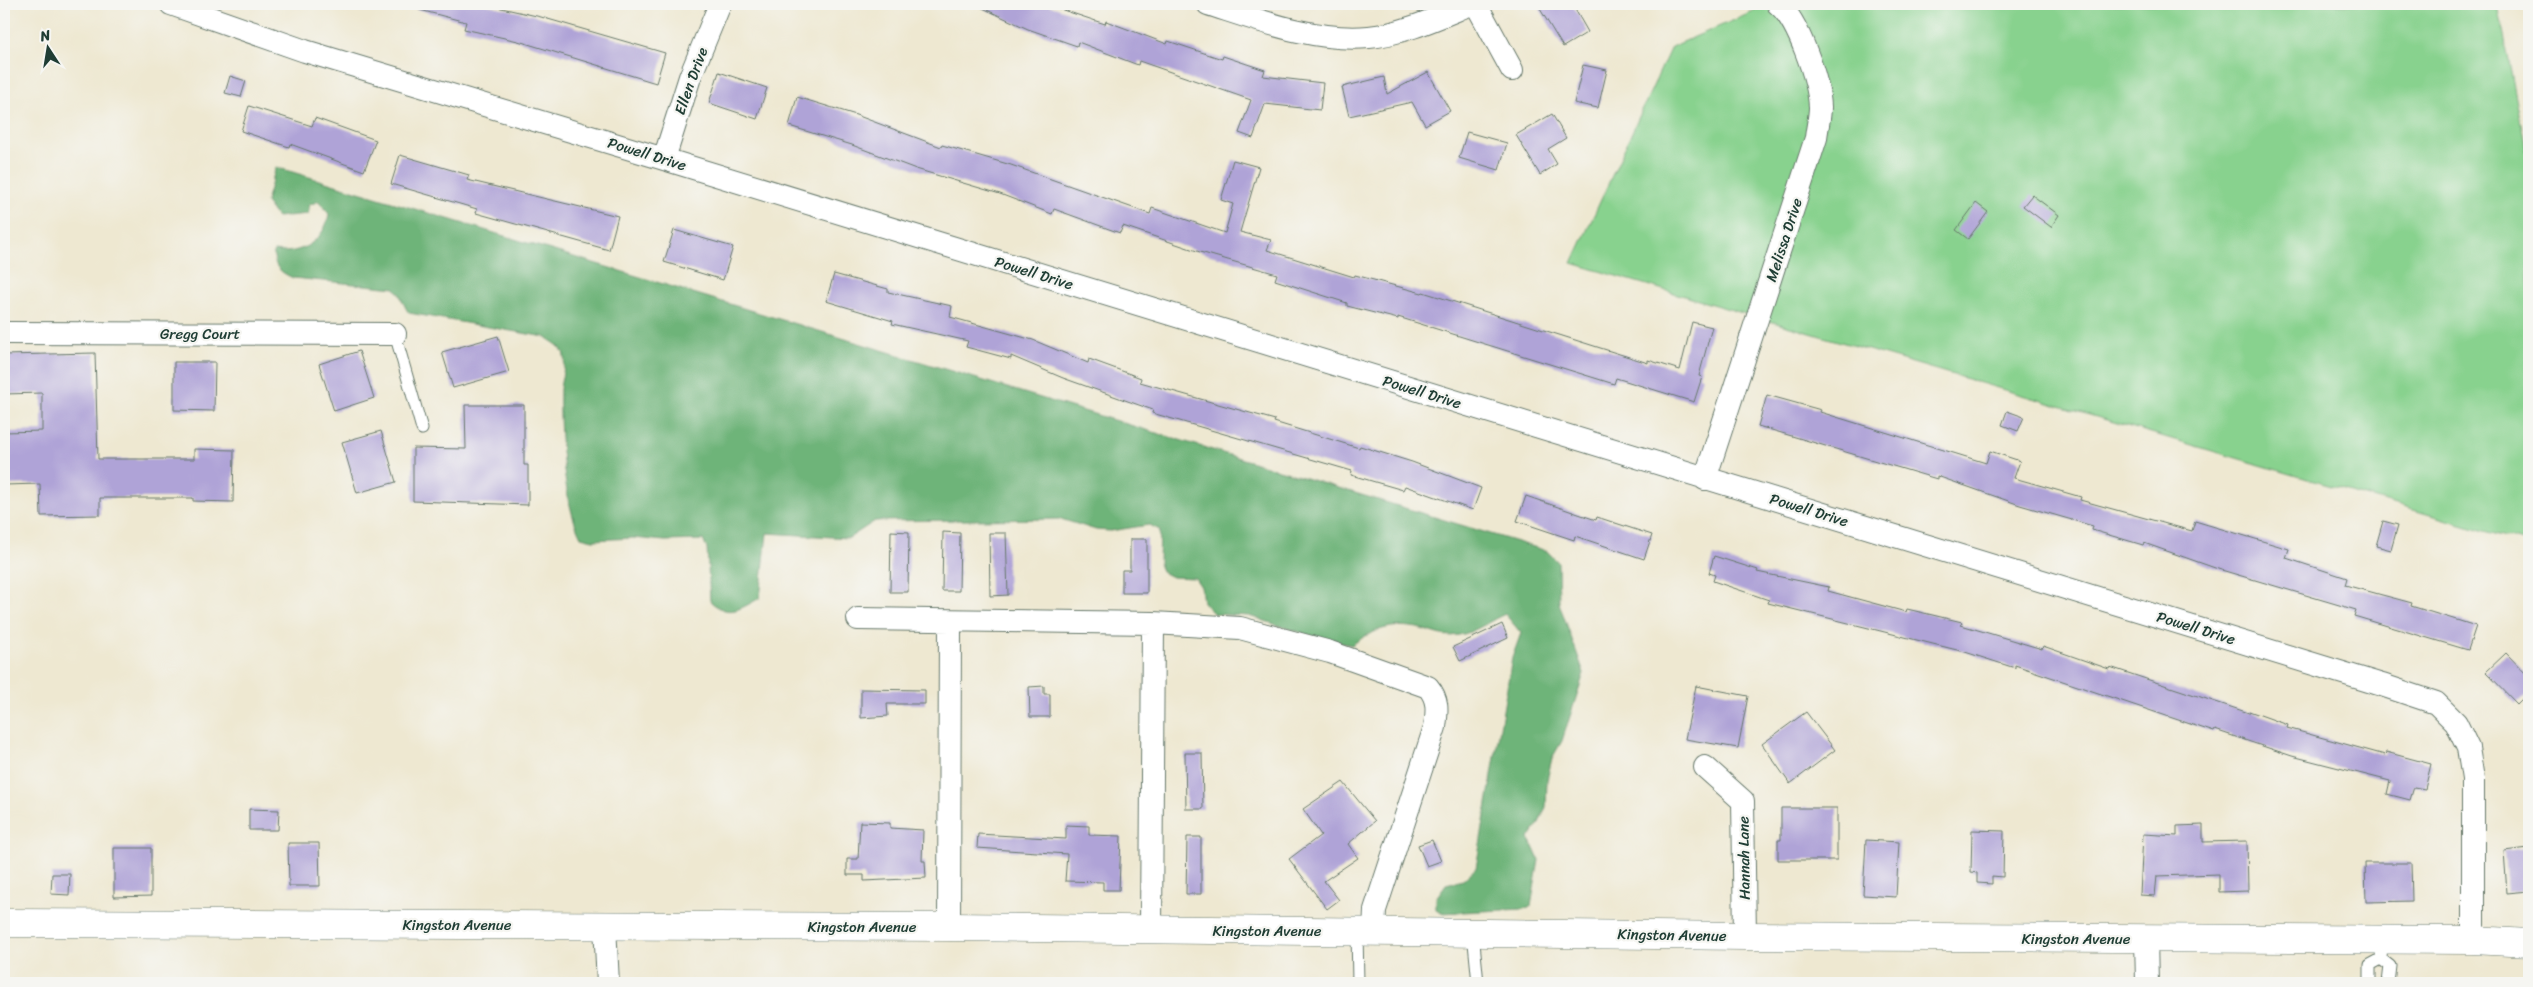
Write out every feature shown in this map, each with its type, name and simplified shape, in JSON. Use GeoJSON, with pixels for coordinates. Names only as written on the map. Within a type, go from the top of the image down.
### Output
{"type":"FeatureCollection","features":[{"type":"Feature","properties":{"kind":"street","name":"Powell Drive"},"geometry":{"type":"LineString","coordinates":[[171,4],[305,51],[2382,684],[2436,703],[2456,724],[2468,748],[2473,779],[2473,940]]}},
{"type":"Feature","properties":{"kind":"street","name":"Ellen Drive"},"geometry":{"type":"LineString","coordinates":[[664,159],[690,77],[720,4]]}},
{"type":"Feature","properties":{"kind":"street"},"geometry":{"type":"LineString","coordinates":[[1208,4],[1284,27],[1332,36],[1369,37],[1408,27],[1471,4]]}},
{"type":"Feature","properties":{"kind":"street"},"geometry":{"type":"LineString","coordinates":[[1476,4],[1512,70]]}},
{"type":"Feature","properties":{"kind":"street","name":"Melissa Drive"},"geometry":{"type":"LineString","coordinates":[[1705,479],[1816,138],[1820,106],[1812,70],[1801,38],[1778,4]]}},
{"type":"Feature","properties":{"kind":"street","name":"Gregg Court"},"geometry":{"type":"LineString","coordinates":[[4,333],[396,334]]}},
{"type":"Feature","properties":{"kind":"street"},"geometry":{"type":"LineString","coordinates":[[858,620],[1153,623],[1240,628],[1286,639],[1428,687],[1435,696],[1438,709],[1435,728],[1375,910],[1365,931]]}},
{"type":"Feature","properties":{"kind":"street"},"geometry":{"type":"LineString","coordinates":[[949,927],[950,622]]}},
{"type":"Feature","properties":{"kind":"street"},"geometry":{"type":"LineString","coordinates":[[1151,930],[1153,623]]}},
{"type":"Feature","properties":{"kind":"street","name":"Hannah Lane"},"geometry":{"type":"LineString","coordinates":[[1705,767],[1743,800],[1745,936]]}},
{"type":"Feature","properties":{"kind":"street","name":"Kingston Avenue"},"geometry":{"type":"LineString","coordinates":[[4,922],[949,927],[2146,940],[2385,955],[2473,940],[2529,943]]}},
{"type":"Feature","properties":{"kind":"street"},"geometry":{"type":"LineString","coordinates":[[605,926],[608,983]]}},
{"type":"Feature","properties":{"kind":"street"},"geometry":{"type":"LineString","coordinates":[[2146,940],[2147,983]]}},
{"type":"Feature","properties":{"kind":"lane"},"geometry":{"type":"LineString","coordinates":[[396,334],[422,429]]}},
{"type":"Feature","properties":{"kind":"lane"},"geometry":{"type":"LineString","coordinates":[[1358,983],[1365,931]]}},
{"type":"Feature","properties":{"kind":"lane"},"geometry":{"type":"LineString","coordinates":[[1473,933],[1478,983]]}},
{"type":"Feature","properties":{"kind":"lane"},"geometry":{"type":"LineString","coordinates":[[2370,983],[2370,965],[2385,955],[2388,983]]}},
{"type":"Feature","properties":{"kind":"green space"},"geometry":{"type":"Polygon","coordinates":[[[1757,4],[2498,4],[2529,165],[2529,544],[1572,263],[1671,47],[1753,12],[1757,4]]]}},
{"type":"Feature","properties":{"kind":"green space"},"geometry":{"type":"Polygon","coordinates":[[[276,167],[1547,551],[1558,562],[1559,603],[1584,673],[1562,741],[1552,758],[1547,780],[1546,807],[1538,825],[1529,838],[1539,860],[1531,906],[1523,909],[1441,913],[1436,910],[1436,898],[1446,884],[1463,880],[1476,868],[1512,658],[1521,633],[1505,614],[1476,629],[1459,635],[1445,636],[1402,626],[1379,630],[1365,636],[1352,645],[1328,641],[1249,616],[1214,614],[1203,602],[1201,587],[1195,578],[1172,577],[1162,572],[1159,563],[1160,530],[1149,525],[1110,531],[1096,530],[1061,519],[875,521],[849,538],[767,533],[760,598],[735,610],[723,610],[710,601],[707,548],[703,540],[665,541],[633,538],[593,540],[581,537],[570,505],[563,465],[560,389],[564,368],[564,355],[559,347],[545,337],[409,313],[395,288],[293,278],[284,274],[276,265],[274,251],[293,251],[310,244],[323,231],[329,214],[319,201],[309,205],[308,214],[277,217],[266,202],[276,167]]]}},
{"type":"Feature","properties":{"kind":"building"},"geometry":{"type":"Polygon","coordinates":[[[416,4],[484,4],[541,17],[665,53],[656,83],[518,41],[464,29],[466,22],[416,9],[416,4]]]}},
{"type":"Feature","properties":{"kind":"building"},"geometry":{"type":"Polygon","coordinates":[[[974,4],[1045,4],[1105,24],[1106,21],[1167,44],[1168,41],[1222,59],[1223,56],[1265,70],[1263,76],[1323,83],[1320,110],[1265,104],[1253,138],[1239,133],[1251,100],[1139,61],[1138,65],[1078,42],[1077,46],[1028,29],[974,4]]]}},
{"type":"Feature","properties":{"kind":"building"},"geometry":{"type":"Polygon","coordinates":[[[1548,4],[1572,4],[1588,32],[1563,47],[1540,9],[1548,4]]]}},
{"type":"Feature","properties":{"kind":"building"},"geometry":{"type":"Polygon","coordinates":[[[1583,65],[1607,70],[1598,108],[1574,103],[1583,65]]]}},
{"type":"Feature","properties":{"kind":"building"},"geometry":{"type":"Polygon","coordinates":[[[719,72],[767,88],[757,119],[709,103],[719,72]]]}},
{"type":"Feature","properties":{"kind":"building"},"geometry":{"type":"Polygon","coordinates":[[[1428,72],[1450,111],[1425,125],[1412,102],[1349,116],[1342,87],[1384,77],[1387,94],[1428,72]]]}},
{"type":"Feature","properties":{"kind":"building"},"geometry":{"type":"Polygon","coordinates":[[[230,76],[246,81],[241,97],[225,93],[230,76]]]}},
{"type":"Feature","properties":{"kind":"building"},"geometry":{"type":"Polygon","coordinates":[[[797,97],[856,115],[941,147],[942,145],[1011,165],[1150,214],[1152,208],[1225,233],[1233,204],[1221,200],[1233,160],[1259,167],[1240,232],[1271,240],[1267,250],[1354,277],[1355,275],[1423,292],[1648,363],[1648,360],[1680,370],[1692,322],[1712,327],[1699,376],[1702,377],[1694,402],[1616,378],[1614,384],[1398,317],[1398,319],[1347,306],[1347,303],[1275,280],[1277,274],[1200,252],[1123,226],[1120,233],[1054,209],[1052,214],[1000,194],[916,169],[852,145],[789,126],[797,97]]]}},
{"type":"Feature","properties":{"kind":"building"},"geometry":{"type":"Polygon","coordinates":[[[249,106],[312,126],[315,118],[376,140],[364,171],[290,144],[289,147],[241,131],[249,106]]]}},
{"type":"Feature","properties":{"kind":"building"},"geometry":{"type":"Polygon","coordinates":[[[1552,114],[1566,138],[1548,149],[1557,164],[1540,175],[1516,135],[1552,114]]]}},
{"type":"Feature","properties":{"kind":"building"},"geometry":{"type":"Polygon","coordinates":[[[1467,132],[1507,143],[1499,170],[1459,158],[1467,132]]]}},
{"type":"Feature","properties":{"kind":"building"},"geometry":{"type":"Polygon","coordinates":[[[400,155],[469,175],[467,180],[618,216],[609,250],[476,213],[477,209],[391,184],[400,155]]]}},
{"type":"Feature","properties":{"kind":"building"},"geometry":{"type":"Polygon","coordinates":[[[2032,195],[2059,215],[2051,227],[2023,206],[2032,195]]]}},
{"type":"Feature","properties":{"kind":"building"},"geometry":{"type":"Polygon","coordinates":[[[1976,203],[1988,212],[1968,239],[1956,230],[1976,203]]]}},
{"type":"Feature","properties":{"kind":"building"},"geometry":{"type":"Polygon","coordinates":[[[674,230],[733,247],[723,280],[664,262],[674,230]]]}},
{"type":"Feature","properties":{"kind":"building"},"geometry":{"type":"Polygon","coordinates":[[[834,274],[888,289],[888,292],[952,306],[950,317],[1033,340],[1088,363],[1089,359],[1141,378],[1140,382],[1275,420],[1274,422],[1412,462],[1481,488],[1473,510],[1405,486],[1403,490],[1351,475],[1352,471],[1152,413],[1153,410],[1063,378],[1011,356],[1011,359],[966,347],[968,341],[892,324],[893,321],[826,301],[834,274]]]}},
{"type":"Feature","properties":{"kind":"building"},"geometry":{"type":"Polygon","coordinates":[[[498,336],[509,372],[453,388],[442,352],[498,336]]]}},
{"type":"Feature","properties":{"kind":"building"},"geometry":{"type":"Polygon","coordinates":[[[359,351],[374,398],[334,411],[319,364],[359,351]]]}},
{"type":"Feature","properties":{"kind":"building"},"geometry":{"type":"Polygon","coordinates":[[[95,353],[98,459],[194,459],[194,449],[234,450],[233,502],[193,501],[193,498],[100,498],[100,515],[41,516],[40,484],[4,485],[4,432],[42,431],[42,393],[4,394],[4,355],[95,353]]]}},
{"type":"Feature","properties":{"kind":"building"},"geometry":{"type":"Polygon","coordinates":[[[174,362],[215,362],[214,411],[174,410],[174,362]]]}},
{"type":"Feature","properties":{"kind":"building"},"geometry":{"type":"Polygon","coordinates":[[[1767,395],[1821,410],[1820,412],[1986,463],[1990,451],[2020,461],[2014,478],[2081,497],[2080,500],[2192,531],[2195,521],[2289,549],[2286,558],[2347,578],[2345,585],[2412,603],[2411,606],[2476,626],[2468,650],[2354,616],[2356,610],[2218,569],[2144,543],[2143,545],[2092,530],[2093,526],[2020,505],[1937,476],[1937,479],[1758,426],[1767,395]]]}},
{"type":"Feature","properties":{"kind":"building"},"geometry":{"type":"Polygon","coordinates":[[[465,405],[524,405],[524,465],[528,465],[528,505],[413,501],[413,448],[466,449],[465,405]]]}},
{"type":"Feature","properties":{"kind":"building"},"geometry":{"type":"Polygon","coordinates":[[[2007,411],[2024,417],[2018,431],[2002,425],[2007,411]]]}},
{"type":"Feature","properties":{"kind":"building"},"geometry":{"type":"Polygon","coordinates":[[[381,431],[396,482],[357,493],[342,442],[381,431]]]}},
{"type":"Feature","properties":{"kind":"building"},"geometry":{"type":"Polygon","coordinates":[[[1526,496],[1596,520],[1597,517],[1652,535],[1644,559],[1575,536],[1574,540],[1517,521],[1526,496]]]}},
{"type":"Feature","properties":{"kind":"building"},"geometry":{"type":"Polygon","coordinates":[[[2383,521],[2398,525],[2391,550],[2376,546],[2383,521]]]}},
{"type":"Feature","properties":{"kind":"building"},"geometry":{"type":"Polygon","coordinates":[[[891,531],[909,532],[908,592],[890,592],[891,531]]]}},
{"type":"Feature","properties":{"kind":"building"},"geometry":{"type":"Polygon","coordinates":[[[943,532],[960,533],[959,591],[942,591],[943,532]]]}},
{"type":"Feature","properties":{"kind":"building"},"geometry":{"type":"Polygon","coordinates":[[[989,533],[1006,533],[1008,595],[990,596],[989,533]]]}},
{"type":"Feature","properties":{"kind":"building"},"geometry":{"type":"Polygon","coordinates":[[[1130,539],[1147,539],[1147,593],[1122,593],[1122,570],[1130,570],[1130,539]]]}},
{"type":"Feature","properties":{"kind":"building"},"geometry":{"type":"Polygon","coordinates":[[[1714,556],[1758,570],[1757,572],[1829,587],[1828,591],[1906,612],[1907,609],[1962,622],[1961,625],[2042,649],[2043,646],[2109,669],[2110,667],[2249,713],[2249,711],[2288,725],[2287,728],[2385,755],[2386,752],[2431,764],[2425,789],[2414,787],[2410,800],[2387,794],[2390,781],[2292,756],[2215,730],[2214,732],[2015,665],[2015,668],[1965,652],[1768,603],[1769,600],[1713,581],[1715,575],[1709,573],[1714,556]]]}},
{"type":"Feature","properties":{"kind":"building"},"geometry":{"type":"Polygon","coordinates":[[[1502,624],[1508,638],[1460,661],[1453,647],[1502,624]]]}},
{"type":"Feature","properties":{"kind":"building"},"geometry":{"type":"Polygon","coordinates":[[[2506,653],[2529,677],[2529,692],[2517,704],[2486,672],[2506,653]]]}},
{"type":"Feature","properties":{"kind":"building"},"geometry":{"type":"Polygon","coordinates":[[[1044,686],[1044,694],[1050,694],[1050,717],[1030,717],[1029,687],[1044,686]]]}},
{"type":"Feature","properties":{"kind":"building"},"geometry":{"type":"Polygon","coordinates":[[[1696,686],[1748,696],[1738,748],[1685,739],[1696,686]]]}},
{"type":"Feature","properties":{"kind":"building"},"geometry":{"type":"Polygon","coordinates":[[[861,689],[925,690],[925,704],[887,704],[888,716],[861,718],[861,689]]]}},
{"type":"Feature","properties":{"kind":"building"},"geometry":{"type":"Polygon","coordinates":[[[1806,712],[1835,750],[1790,784],[1762,744],[1806,712]]]}},
{"type":"Feature","properties":{"kind":"building"},"geometry":{"type":"Polygon","coordinates":[[[1185,753],[1202,753],[1203,809],[1186,809],[1185,753]]]}},
{"type":"Feature","properties":{"kind":"building"},"geometry":{"type":"Polygon","coordinates":[[[1343,782],[1375,821],[1348,844],[1358,858],[1324,881],[1339,900],[1327,909],[1289,859],[1321,835],[1303,809],[1343,782]]]}},
{"type":"Feature","properties":{"kind":"building"},"geometry":{"type":"Polygon","coordinates":[[[1781,808],[1837,808],[1837,860],[1778,860],[1778,840],[1781,840],[1781,808]]]}},
{"type":"Feature","properties":{"kind":"building"},"geometry":{"type":"Polygon","coordinates":[[[249,809],[279,810],[278,830],[249,830],[249,809]]]}},
{"type":"Feature","properties":{"kind":"building"},"geometry":{"type":"Polygon","coordinates":[[[860,822],[890,823],[890,828],[923,830],[922,861],[925,861],[926,878],[864,881],[864,875],[847,875],[847,859],[858,859],[860,822]]]}},
{"type":"Feature","properties":{"kind":"building"},"geometry":{"type":"Polygon","coordinates":[[[1066,825],[1089,826],[1089,835],[1121,836],[1119,890],[1103,890],[1103,882],[1065,881],[1067,854],[977,848],[978,834],[1066,839],[1066,825]]]}},
{"type":"Feature","properties":{"kind":"building"},"geometry":{"type":"Polygon","coordinates":[[[2203,825],[2203,842],[2247,841],[2248,891],[2219,892],[2219,874],[2157,876],[2155,896],[2140,895],[2143,834],[2177,836],[2177,826],[2203,825]]]}},
{"type":"Feature","properties":{"kind":"building"},"geometry":{"type":"Polygon","coordinates":[[[1972,830],[2004,831],[2003,877],[1992,876],[1992,884],[1977,883],[1977,873],[1971,872],[1972,830]]]}},
{"type":"Feature","properties":{"kind":"building"},"geometry":{"type":"Polygon","coordinates":[[[1187,837],[1201,837],[1201,894],[1186,894],[1187,837]]]}},
{"type":"Feature","properties":{"kind":"building"},"geometry":{"type":"Polygon","coordinates":[[[1432,840],[1441,861],[1427,866],[1418,845],[1432,840]]]}},
{"type":"Feature","properties":{"kind":"building"},"geometry":{"type":"Polygon","coordinates":[[[1866,840],[1899,842],[1896,897],[1863,895],[1866,840]]]}},
{"type":"Feature","properties":{"kind":"building"},"geometry":{"type":"Polygon","coordinates":[[[288,843],[319,843],[320,886],[289,886],[288,843]]]}},
{"type":"Feature","properties":{"kind":"building"},"geometry":{"type":"Polygon","coordinates":[[[114,848],[151,848],[151,896],[114,897],[114,848]]]}},
{"type":"Feature","properties":{"kind":"building"},"geometry":{"type":"Polygon","coordinates":[[[2529,848],[2529,891],[2507,893],[2504,851],[2529,848]]]}},
{"type":"Feature","properties":{"kind":"building"},"geometry":{"type":"Polygon","coordinates":[[[2365,863],[2411,863],[2412,901],[2366,902],[2365,863]]]}},
{"type":"Feature","properties":{"kind":"building"},"geometry":{"type":"Polygon","coordinates":[[[52,874],[70,874],[69,895],[51,894],[52,874]]]}}]}
